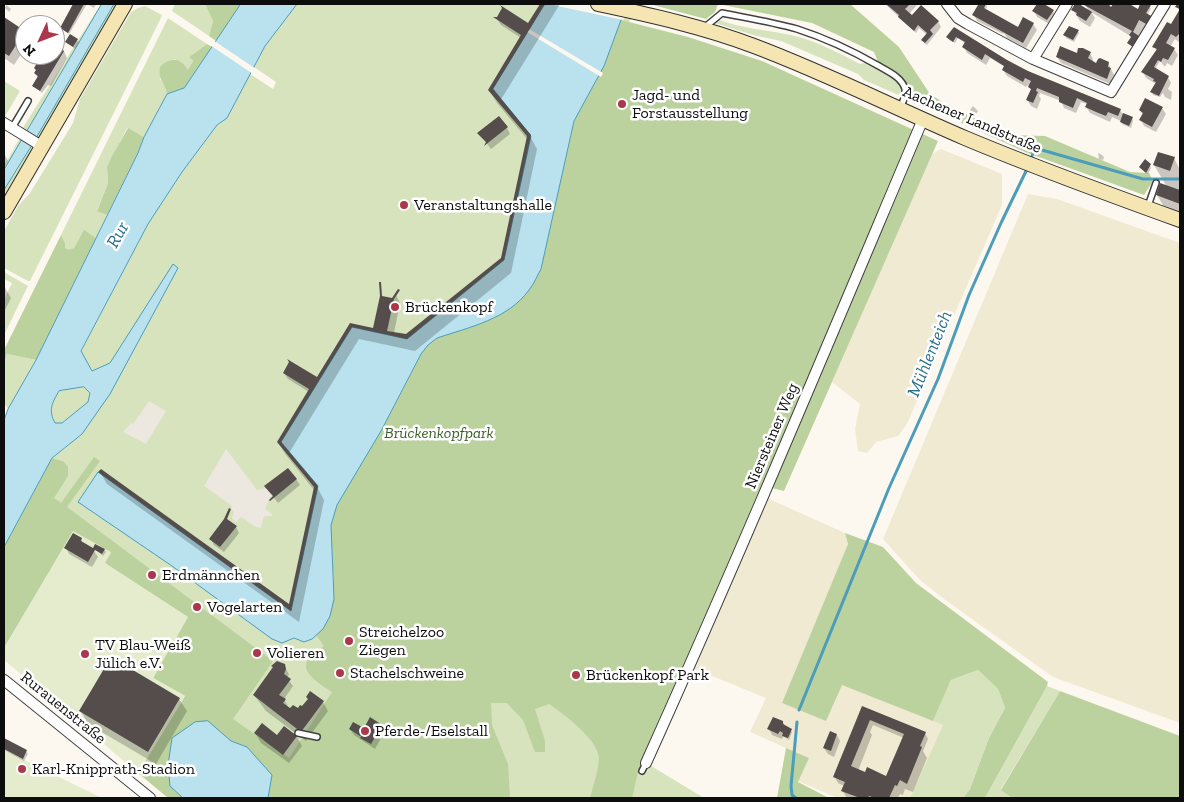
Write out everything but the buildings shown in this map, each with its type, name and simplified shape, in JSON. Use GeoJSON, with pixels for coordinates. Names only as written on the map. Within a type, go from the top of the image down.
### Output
{"type":"FeatureCollection","features":[{"type":"Feature","properties":{"kind":"main road"},"geometry":{"type":"LineString","coordinates":[[4,212],[40,145],[125,4]]}},
{"type":"Feature","properties":{"kind":"main road","name":"Aachener Landstraße"},"geometry":{"type":"LineString","coordinates":[[598,4],[703,29],[753,45],[827,75],[923,119],[1036,167],[1180,220]]}},
{"type":"Feature","properties":{"kind":"street"},"geometry":{"type":"LineString","coordinates":[[1033,59],[1067,4]]}},
{"type":"Feature","properties":{"kind":"street"},"geometry":{"type":"LineString","coordinates":[[952,6],[968,24],[1033,59],[1112,92],[1165,4]]}},
{"type":"Feature","properties":{"kind":"street","name":"Niersteiner Weg"},"geometry":{"type":"LineString","coordinates":[[644,767],[696,652],[923,119]]}},
{"type":"Feature","properties":{"kind":"street"},"geometry":{"type":"LineString","coordinates":[[8,125],[40,145]]}},
{"type":"Feature","properties":{"kind":"street","name":"Rurauenstraße"},"geometry":{"type":"LineString","coordinates":[[4,680],[150,798]]}},
{"type":"Feature","properties":{"kind":"lane"},"geometry":{"type":"LineString","coordinates":[[703,29],[722,13],[796,29],[826,39],[855,52],[892,74],[900,81],[905,89],[905,98],[900,108]]}},
{"type":"Feature","properties":{"kind":"lane"},"geometry":{"type":"LineString","coordinates":[[8,125],[28,101]]}},
{"type":"Feature","properties":{"kind":"lane"},"geometry":{"type":"LineString","coordinates":[[1148,208],[1156,183]]}},
{"type":"Feature","properties":{"kind":"lane"},"geometry":{"type":"LineString","coordinates":[[298,733],[316,737]]}},
{"type":"Feature","properties":{"kind":"shaded area"},"geometry":{"type":"Polygon","coordinates":[[[941,149],[1002,174],[1002,205],[907,424],[898,436],[876,442],[867,453],[858,451],[855,429],[860,404],[832,382],[932,154],[941,149]]]}},
{"type":"Feature","properties":{"kind":"shaded area"},"geometry":{"type":"Polygon","coordinates":[[[1028,194],[1057,199],[1180,243],[1180,723],[1053,677],[920,580],[883,539],[1028,194]]]}},
{"type":"Feature","properties":{"kind":"shaded area"},"geometry":{"type":"Polygon","coordinates":[[[149,401],[166,411],[146,444],[123,432],[131,423],[133,424],[149,401]]]}},
{"type":"Feature","properties":{"kind":"shaded area"},"geometry":{"type":"Polygon","coordinates":[[[226,449],[257,490],[266,488],[273,496],[267,502],[265,509],[272,516],[264,516],[261,528],[256,527],[241,517],[236,522],[232,518],[234,512],[231,509],[232,506],[204,486],[226,449]]]}},
{"type":"Feature","properties":{"kind":"shaded area"},"geometry":{"type":"Polygon","coordinates":[[[767,498],[845,533],[848,544],[783,703],[842,684],[943,725],[910,798],[837,798],[798,781],[809,758],[750,732],[766,698],[695,669],[767,498]]]}},
{"type":"Feature","properties":{"kind":"green space"},"geometry":{"type":"Polygon","coordinates":[[[101,4],[119,4],[40,140],[22,129],[62,65],[65,65],[65,61],[101,4]]]}},
{"type":"Feature","properties":{"kind":"green space"},"geometry":{"type":"Polygon","coordinates":[[[175,4],[205,4],[213,21],[209,36],[172,11],[175,4]]]}},
{"type":"Feature","properties":{"kind":"green space"},"geometry":{"type":"Polygon","coordinates":[[[205,4],[241,4],[216,41],[209,36],[213,21],[205,4]]]}},
{"type":"Feature","properties":{"kind":"green space","name":"Brückenkopfpark"},"geometry":{"type":"Polygon","coordinates":[[[297,4],[646,4],[621,30],[633,755],[704,798],[170,798],[138,773],[185,696],[73,532],[4,648],[63,461],[52,458],[82,434],[110,363],[92,371],[81,352],[148,224],[182,172],[217,125],[227,118],[250,74],[273,89],[276,82],[254,67],[265,46],[297,4]]]}},
{"type":"Feature","properties":{"kind":"green space"},"geometry":{"type":"Polygon","coordinates":[[[649,4],[718,4],[715,12],[706,19],[649,4]]]}},
{"type":"Feature","properties":{"kind":"green space"},"geometry":{"type":"Polygon","coordinates":[[[718,4],[850,4],[899,47],[930,94],[947,105],[1012,135],[1045,136],[1130,172],[1149,173],[1153,181],[1144,195],[1025,152],[912,100],[908,88],[902,79],[892,70],[878,62],[874,52],[812,23],[718,4]]]}},
{"type":"Feature","properties":{"kind":"green space"},"geometry":{"type":"Polygon","coordinates":[[[145,6],[162,15],[160,20],[30,281],[28,281],[4,268],[4,231],[18,206],[30,193],[73,123],[80,99],[131,12],[145,6]]]}},
{"type":"Feature","properties":{"kind":"green space"},"geometry":{"type":"Polygon","coordinates":[[[168,18],[207,44],[189,57],[193,61],[188,71],[181,62],[174,59],[160,79],[166,88],[167,94],[144,137],[127,128],[107,167],[108,183],[97,210],[107,215],[96,238],[84,231],[74,248],[69,251],[65,248],[61,235],[168,18]]]}},
{"type":"Feature","properties":{"kind":"green space"},"geometry":{"type":"Polygon","coordinates":[[[621,20],[688,37],[762,61],[938,141],[784,491],[764,486],[638,772],[632,798],[590,798],[597,774],[599,759],[597,752],[580,728],[549,704],[535,709],[545,741],[545,752],[535,752],[523,720],[507,703],[491,703],[492,725],[508,764],[510,798],[268,798],[272,775],[247,747],[231,741],[207,721],[170,786],[183,798],[168,798],[138,773],[185,696],[153,678],[188,617],[105,563],[111,553],[73,532],[4,648],[4,547],[52,458],[63,461],[68,467],[68,476],[54,498],[61,503],[94,457],[100,461],[67,507],[273,661],[233,719],[289,758],[332,692],[318,683],[309,674],[306,664],[310,657],[324,646],[316,635],[325,624],[334,598],[331,540],[333,515],[344,491],[386,422],[421,354],[428,345],[437,338],[475,326],[499,315],[520,300],[532,285],[541,269],[574,121],[604,66],[621,20]]]}},
{"type":"Feature","properties":{"kind":"green space"},"geometry":{"type":"Polygon","coordinates":[[[719,20],[804,38],[860,64],[868,62],[894,78],[898,82],[901,93],[899,95],[864,80],[858,74],[781,41],[753,35],[715,23],[719,20]]]}},
{"type":"Feature","properties":{"kind":"green space"},"geometry":{"type":"Polygon","coordinates":[[[207,44],[212,47],[184,89],[167,94],[161,79],[160,67],[168,61],[175,60],[182,63],[188,70],[193,61],[189,57],[207,44]]]}},
{"type":"Feature","properties":{"kind":"green space"},"geometry":{"type":"Polygon","coordinates":[[[4,81],[20,91],[4,118],[4,81]]]}},
{"type":"Feature","properties":{"kind":"green space"},"geometry":{"type":"Polygon","coordinates":[[[128,128],[144,137],[107,215],[97,211],[108,183],[107,167],[128,128]]]}},
{"type":"Feature","properties":{"kind":"green space"},"geometry":{"type":"Polygon","coordinates":[[[20,138],[36,147],[4,202],[4,166],[20,138]]]}},
{"type":"Feature","properties":{"kind":"green space"},"geometry":{"type":"Polygon","coordinates":[[[84,230],[96,238],[36,360],[7,354],[4,363],[4,350],[61,235],[65,248],[69,250],[74,248],[84,230]]]}},
{"type":"Feature","properties":{"kind":"green space"},"geometry":{"type":"Polygon","coordinates":[[[4,272],[28,286],[4,335],[4,300],[12,283],[4,279],[4,272]]]}},
{"type":"Feature","properties":{"kind":"green space"},"geometry":{"type":"Polygon","coordinates":[[[7,354],[36,360],[8,409],[4,403],[4,363],[7,354]]]}},
{"type":"Feature","properties":{"kind":"green space"},"geometry":{"type":"Polygon","coordinates":[[[84,387],[91,393],[88,402],[62,423],[55,423],[51,410],[54,399],[59,391],[84,387]]]}},
{"type":"Feature","properties":{"kind":"green space","name":"TV Blau-Weiß Jülich e.V."},"geometry":{"type":"Polygon","coordinates":[[[73,531],[111,552],[105,563],[188,617],[153,678],[185,696],[138,773],[4,660],[4,648],[73,531]]]}},
{"type":"Feature","properties":{"kind":"green space"},"geometry":{"type":"Polygon","coordinates":[[[845,533],[883,547],[916,583],[1048,682],[985,798],[963,798],[970,789],[989,738],[1005,708],[998,689],[978,670],[951,680],[933,721],[842,685],[826,721],[782,703],[848,544],[845,533]]]}},
{"type":"Feature","properties":{"kind":"green space"},"geometry":{"type":"Polygon","coordinates":[[[978,670],[998,689],[1005,708],[989,738],[970,789],[963,798],[910,798],[943,725],[933,721],[951,680],[978,670]]]}},
{"type":"Feature","properties":{"kind":"green space"},"geometry":{"type":"Polygon","coordinates":[[[1047,686],[1060,691],[1001,789],[1012,798],[985,798],[1047,686]]]}},
{"type":"Feature","properties":{"kind":"green space"},"geometry":{"type":"Polygon","coordinates":[[[1060,691],[1180,736],[1180,798],[1012,798],[1001,790],[1060,691]]]}},
{"type":"Feature","properties":{"kind":"green space"},"geometry":{"type":"Polygon","coordinates":[[[786,748],[809,758],[798,782],[829,798],[777,798],[786,748]]]}},
{"type":"Feature","properties":{"kind":"green space","name":"Karl-Knipprath-Stadion"},"geometry":{"type":"Polygon","coordinates":[[[4,750],[102,798],[4,798],[4,750]]]}},
{"type":"Feature","properties":{"kind":"water"},"geometry":{"type":"Polygon","coordinates":[[[102,4],[114,4],[4,190],[4,170],[102,4]]]}},
{"type":"Feature","properties":{"kind":"water","name":"Rur"},"geometry":{"type":"Polygon","coordinates":[[[241,4],[297,4],[265,46],[227,118],[217,125],[182,172],[148,224],[81,351],[92,371],[110,363],[173,264],[178,268],[110,394],[82,434],[52,458],[4,547],[4,420],[8,409],[36,360],[138,153],[144,137],[167,94],[184,88],[241,4]],[[84,387],[59,391],[54,399],[51,410],[55,423],[62,423],[88,402],[90,393],[84,387]]]}},
{"type":"Feature","properties":{"kind":"water"},"geometry":{"type":"Polygon","coordinates":[[[545,4],[631,4],[621,20],[604,66],[574,121],[541,269],[529,290],[510,308],[475,326],[437,338],[421,354],[381,431],[337,505],[331,525],[334,599],[330,616],[323,629],[312,639],[304,642],[294,638],[282,643],[272,639],[172,566],[78,502],[98,472],[291,611],[318,486],[281,442],[352,327],[407,339],[504,260],[531,136],[493,89],[545,4]]]}},
{"type":"Feature","properties":{"kind":"water"},"geometry":{"type":"Polygon","coordinates":[[[208,721],[231,741],[247,747],[272,775],[268,798],[183,798],[170,786],[168,765],[172,738],[195,722],[208,721]]]}},
{"type":"Feature","properties":{"kind":"pier"},"geometry":{"type":"Polygon","coordinates":[[[548,4],[634,4],[623,20],[548,4]]]}},
{"type":"Feature","properties":{"kind":"pier"},"geometry":{"type":"Polygon","coordinates":[[[529,29],[603,73],[601,77],[527,32],[529,29]]]}},
{"type":"Feature","properties":{"kind":"pier"},"geometry":{"type":"Polygon","coordinates":[[[213,40],[256,69],[253,74],[210,45],[213,40]]]}},
{"type":"Feature","properties":{"kind":"waterway","name":"Mühlenteich"},"geometry":{"type":"LineString","coordinates":[[1030,161],[1035,148],[1143,179],[1180,179]]}},
{"type":"Feature","properties":{"kind":"waterway","name":"Mühlenteich"},"geometry":{"type":"LineString","coordinates":[[799,710],[889,488],[938,379],[969,295],[1028,167]]}},
{"type":"Feature","properties":{"kind":"waterway","name":"Mühlenteich"},"geometry":{"type":"LineString","coordinates":[[796,798],[792,795],[791,786],[797,722]]}},
{"type":"Feature","properties":{"kind":"place","name":"Jagd- und Forstausstellung"},"geometry":{"type":"Point","coordinates":[622,104]}},
{"type":"Feature","properties":{"kind":"place","name":"Veranstaltungshalle"},"geometry":{"type":"Point","coordinates":[404,205]}},
{"type":"Feature","properties":{"kind":"place","name":"Brückenkopf"},"geometry":{"type":"Point","coordinates":[395,307]}},
{"type":"Feature","properties":{"kind":"place","name":"Erdmännchen"},"geometry":{"type":"Point","coordinates":[152,575]}},
{"type":"Feature","properties":{"kind":"place","name":"Vogelarten"},"geometry":{"type":"Point","coordinates":[197,607]}},
{"type":"Feature","properties":{"kind":"place","name":"Streichelzoo Ziegen"},"geometry":{"type":"Point","coordinates":[349,641]}},
{"type":"Feature","properties":{"kind":"place","name":"Volieren"},"geometry":{"type":"Point","coordinates":[257,653]}},
{"type":"Feature","properties":{"kind":"place","name":"TV Blau-Weiß Jülich e.V."},"geometry":{"type":"Point","coordinates":[85,654]}},
{"type":"Feature","properties":{"kind":"place","name":"Stachelschweine"},"geometry":{"type":"Point","coordinates":[340,673]}},
{"type":"Feature","properties":{"kind":"place","name":"Brückenkopf Park"},"geometry":{"type":"Point","coordinates":[576,675]}},
{"type":"Feature","properties":{"kind":"place","name":"Pferde-/Eselstall"},"geometry":{"type":"Point","coordinates":[365,731]}},
{"type":"Feature","properties":{"kind":"place","name":"Karl-Knipprath-Stadion"},"geometry":{"type":"Point","coordinates":[22,769]}}]}
